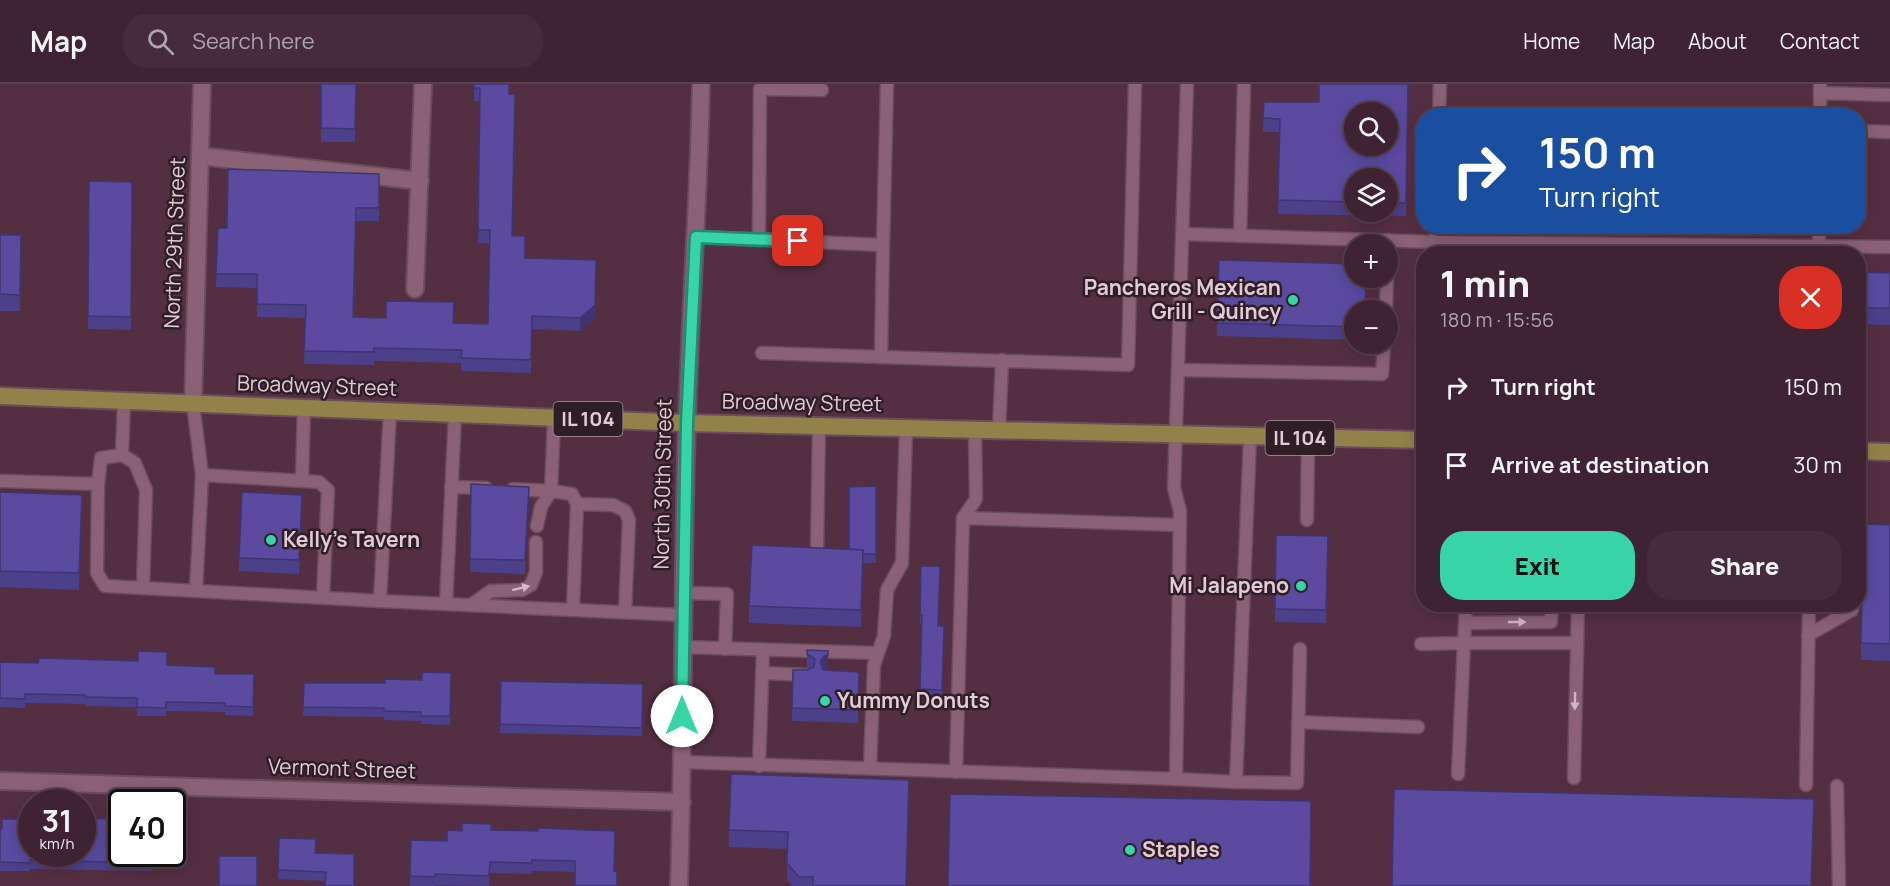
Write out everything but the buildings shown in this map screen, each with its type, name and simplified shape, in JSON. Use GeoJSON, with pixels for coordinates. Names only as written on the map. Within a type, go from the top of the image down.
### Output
{"type":"FeatureCollection","features":[{"type":"Feature","properties":{"kind":"main road","name":"Broadway Street"},"geometry":{"type":"LineString","coordinates":[[0,396],[687,423],[1416,440]]}},
{"type":"Feature","properties":{"kind":"main road"},"geometry":{"type":"LineString","coordinates":[[1866,451],[1890,452]]}},
{"type":"Feature","properties":{"kind":"street","name":"North 29th Street"},"geometry":{"type":"LineString","coordinates":[[193,404],[202,84]]}},
{"type":"Feature","properties":{"kind":"street"},"geometry":{"type":"LineString","coordinates":[[415,288],[423,84]]}},
{"type":"Feature","properties":{"kind":"street","name":"North 30th Street"},"geometry":{"type":"LineString","coordinates":[[679,886],[687,423],[701,84]]}},
{"type":"Feature","properties":{"kind":"street"},"geometry":{"type":"LineString","coordinates":[[200,156],[420,180]]}},
{"type":"Feature","properties":{"kind":"street","name":"Vermont Street"},"geometry":{"type":"LineString","coordinates":[[0,781],[682,802]]}},
{"type":"Feature","properties":{"kind":"lane"},"geometry":{"type":"LineString","coordinates":[[881,357],[887,84]]}},
{"type":"Feature","properties":{"kind":"lane"},"geometry":{"type":"LineString","coordinates":[[762,353],[1128,365],[1135,84]]}},
{"type":"Feature","properties":{"kind":"lane"},"geometry":{"type":"LineString","coordinates":[[1176,779],[1180,511],[1174,488],[1187,84]]}},
{"type":"Feature","properties":{"kind":"lane"},"geometry":{"type":"LineString","coordinates":[[1240,236],[1244,84]]}},
{"type":"Feature","properties":{"kind":"lane"},"geometry":{"type":"LineString","coordinates":[[1439,108],[1440,84]]}},
{"type":"Feature","properties":{"kind":"lane"},"geometry":{"type":"LineString","coordinates":[[1820,108],[1820,88],[1890,95]]}},
{"type":"Feature","properties":{"kind":"lane"},"geometry":{"type":"LineString","coordinates":[[759,240],[760,89],[822,90]]}},
{"type":"Feature","properties":{"kind":"lane"},"geometry":{"type":"LineString","coordinates":[[1866,131],[1890,132]]}},
{"type":"Feature","properties":{"kind":"lane"},"geometry":{"type":"LineString","coordinates":[[1183,234],[1344,239]]}},
{"type":"Feature","properties":{"kind":"lane"},"geometry":{"type":"LineString","coordinates":[[1819,234],[1819,246]]}},
{"type":"Feature","properties":{"kind":"lane"},"geometry":{"type":"LineString","coordinates":[[696,237],[883,245]]}},
{"type":"Feature","properties":{"kind":"lane"},"geometry":{"type":"LineString","coordinates":[[1398,242],[1424,246]]}},
{"type":"Feature","properties":{"kind":"lane"},"geometry":{"type":"LineString","coordinates":[[1866,247],[1890,247]]}},
{"type":"Feature","properties":{"kind":"lane"},"geometry":{"type":"LineString","coordinates":[[1178,369],[1382,374],[1383,354]]}},
{"type":"Feature","properties":{"kind":"lane"},"geometry":{"type":"LineString","coordinates":[[999,431],[1002,360]]}},
{"type":"Feature","properties":{"kind":"lane"},"geometry":{"type":"LineString","coordinates":[[122,455],[124,401]]}},
{"type":"Feature","properties":{"kind":"lane"},"geometry":{"type":"LineString","coordinates":[[193,404],[202,476],[196,591]]}},
{"type":"Feature","properties":{"kind":"lane"},"geometry":{"type":"LineString","coordinates":[[302,480],[304,408]]}},
{"type":"Feature","properties":{"kind":"lane"},"geometry":{"type":"LineString","coordinates":[[380,601],[390,411]]}},
{"type":"Feature","properties":{"kind":"lane"},"geometry":{"type":"LineString","coordinates":[[446,604],[455,414]]}},
{"type":"Feature","properties":{"kind":"lane"},"geometry":{"type":"LineString","coordinates":[[537,526],[541,507],[551,491],[554,418]]}},
{"type":"Feature","properties":{"kind":"lane"},"geometry":{"type":"LineString","coordinates":[[818,552],[819,426]]}},
{"type":"Feature","properties":{"kind":"lane"},"geometry":{"type":"LineString","coordinates":[[870,768],[868,677],[884,636],[887,590],[902,564],[906,429]]}},
{"type":"Feature","properties":{"kind":"lane"},"geometry":{"type":"LineString","coordinates":[[956,772],[963,518],[976,499],[975,430]]}},
{"type":"Feature","properties":{"kind":"lane"},"geometry":{"type":"LineString","coordinates":[[1236,782],[1250,437]]}},
{"type":"Feature","properties":{"kind":"lane"},"geometry":{"type":"LineString","coordinates":[[1307,520],[1308,438]]}},
{"type":"Feature","properties":{"kind":"lane"},"geometry":{"type":"LineString","coordinates":[[143,588],[146,490],[135,463],[122,455],[100,458],[97,573],[105,586],[380,601],[683,615]]}},
{"type":"Feature","properties":{"kind":"lane"},"geometry":{"type":"LineString","coordinates":[[202,476],[319,482],[327,490],[323,597]]}},
{"type":"Feature","properties":{"kind":"lane"},"geometry":{"type":"LineString","coordinates":[[0,481],[98,484]]}},
{"type":"Feature","properties":{"kind":"lane"},"geometry":{"type":"LineString","coordinates":[[452,486],[572,494],[578,504],[573,609]]}},
{"type":"Feature","properties":{"kind":"lane"},"geometry":{"type":"LineString","coordinates":[[578,504],[613,505],[624,511],[629,520],[625,612]]}},
{"type":"Feature","properties":{"kind":"lane"},"geometry":{"type":"LineString","coordinates":[[963,518],[1180,525]]}},
{"type":"Feature","properties":{"kind":"lane"},"geometry":{"type":"LineString","coordinates":[[471,605],[491,591],[522,590],[531,585],[536,572],[536,542]]}},
{"type":"Feature","properties":{"kind":"lane"},"geometry":{"type":"LineString","coordinates":[[683,593],[727,594],[725,649]]}},
{"type":"Feature","properties":{"kind":"lane"},"geometry":{"type":"LineString","coordinates":[[1458,774],[1466,612]]}},
{"type":"Feature","properties":{"kind":"lane"},"geometry":{"type":"LineString","coordinates":[[1466,623],[1551,622],[1552,612]]}},
{"type":"Feature","properties":{"kind":"lane"},"geometry":{"type":"LineString","coordinates":[[1574,778],[1578,612]]}},
{"type":"Feature","properties":{"kind":"lane"},"geometry":{"type":"LineString","coordinates":[[1806,785],[1809,612]]}},
{"type":"Feature","properties":{"kind":"lane"},"geometry":{"type":"LineString","coordinates":[[1808,635],[1848,612]]}},
{"type":"Feature","properties":{"kind":"lane"},"geometry":{"type":"LineString","coordinates":[[1421,644],[1577,643]]}},
{"type":"Feature","properties":{"kind":"lane"},"geometry":{"type":"LineString","coordinates":[[683,647],[877,653]]}},
{"type":"Feature","properties":{"kind":"lane"},"geometry":{"type":"LineString","coordinates":[[682,762],[1297,783],[1300,649]]}},
{"type":"Feature","properties":{"kind":"lane"},"geometry":{"type":"LineString","coordinates":[[759,766],[763,651]]}},
{"type":"Feature","properties":{"kind":"lane"},"geometry":{"type":"LineString","coordinates":[[762,673],[807,675]]}},
{"type":"Feature","properties":{"kind":"lane"},"geometry":{"type":"LineString","coordinates":[[1298,722],[1418,727]]}},
{"type":"Feature","properties":{"kind":"lane"},"geometry":{"type":"LineString","coordinates":[[1837,786],[1839,886]]}},
{"type":"Feature","properties":{"kind":"place","name":"Pancheros Mexican Grill - Quincy"},"geometry":{"type":"Point","coordinates":[1293,300]}},
{"type":"Feature","properties":{"kind":"place","name":"Kelly's Tavern"},"geometry":{"type":"Point","coordinates":[271,540]}},
{"type":"Feature","properties":{"kind":"place","name":"Mi Jalapeno"},"geometry":{"type":"Point","coordinates":[1301,586]}},
{"type":"Feature","properties":{"kind":"place","name":"Yummy Donuts"},"geometry":{"type":"Point","coordinates":[825,701]}},
{"type":"Feature","properties":{"kind":"place","name":"Staples"},"geometry":{"type":"Point","coordinates":[1130,850]}},
{"type":"Feature","properties":{"kind":"route"},"geometry":{"type":"LineString","coordinates":[[682,716],[687,423],[696,237],[798,241]]}}]}
